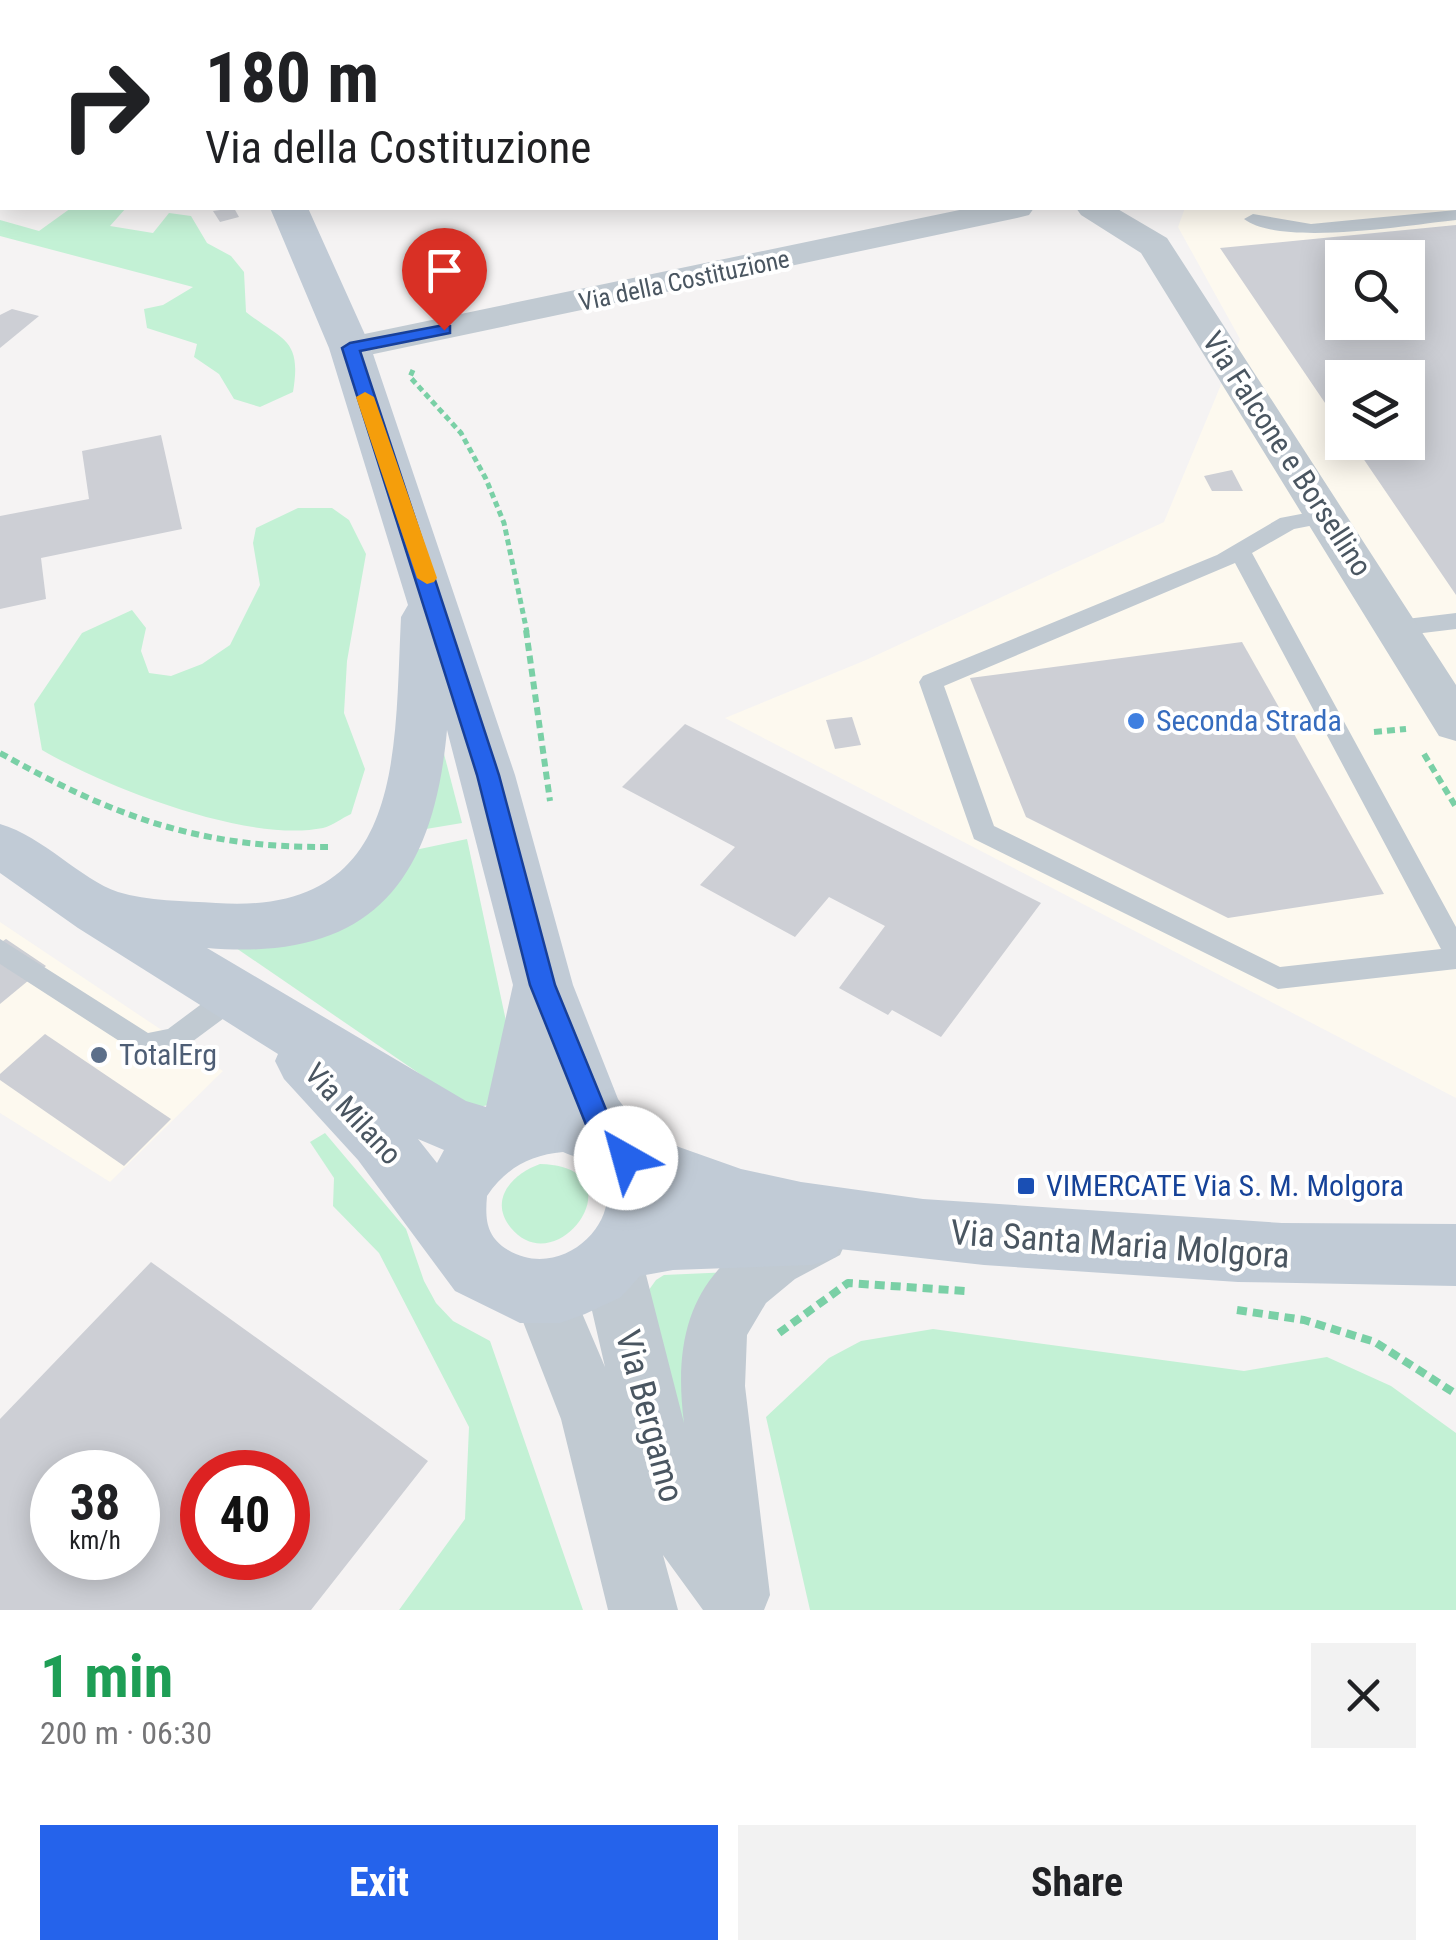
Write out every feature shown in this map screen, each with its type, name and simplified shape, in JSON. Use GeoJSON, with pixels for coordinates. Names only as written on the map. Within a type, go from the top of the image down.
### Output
{"type":"FeatureCollection","features":[{"type":"Feature","properties":{"kind":"street"},"geometry":{"type":"LineString","coordinates":[[290,210],[350,348],[427,579],[542,985],[584,1094],[637,1177],[641,1200],[638,1223],[619,1255],[580,1284],[542,1291],[515,1288],[492,1280],[471,1262],[460,1244],[453,1217],[456,1191],[470,1164],[505,1136],[533,1126],[562,1124],[588,1130],[617,1149]]}},
{"type":"Feature","properties":{"kind":"street","name":"Via della Costituzione"},"geometry":{"type":"LineString","coordinates":[[350,348],[1054,210]]}},
{"type":"Feature","properties":{"kind":"street","name":"Via Falcone e Borsellino"},"geometry":{"type":"LineString","coordinates":[[1064,210],[1152,227],[1456,724]]}},
{"type":"Feature","properties":{"kind":"street"},"geometry":{"type":"LineString","coordinates":[[99,912],[229,926],[290,924],[343,903],[380,873],[396,845],[416,784],[427,579]]}},
{"type":"Feature","properties":{"kind":"street","name":"Via Milano"},"geometry":{"type":"LineString","coordinates":[[0,846],[232,996],[450,1124],[505,1136]]}},
{"type":"Feature","properties":{"kind":"street"},"geometry":{"type":"LineString","coordinates":[[505,1136],[542,985]]}},
{"type":"Feature","properties":{"kind":"street","name":"Via Milano"},"geometry":{"type":"LineString","coordinates":[[232,996],[326,1079],[381,1140],[460,1244]]}},
{"type":"Feature","properties":{"kind":"street","name":"Via Santa Maria Molgora"},"geometry":{"type":"LineString","coordinates":[[617,1149],[702,1189],[849,1248]]}},
{"type":"Feature","properties":{"kind":"street","name":"Via Santa Maria Molgora"},"geometry":{"type":"LineString","coordinates":[[619,1255],[672,1240],[849,1248],[1360,1259],[1456,1255]]}},
{"type":"Feature","properties":{"kind":"street"},"geometry":{"type":"LineString","coordinates":[[736,1603],[712,1366],[721,1314],[757,1269],[849,1248]]}},
{"type":"Feature","properties":{"kind":"street","name":"Via Bergamo"},"geometry":{"type":"LineString","coordinates":[[619,1255],[672,1509],[736,1603]]}},
{"type":"Feature","properties":{"kind":"street","name":"Via Santa Maria Molgora"},"geometry":{"type":"LineString","coordinates":[[1360,1259],[1456,1278]]}},
{"type":"Feature","properties":{"kind":"street","name":"Via Bergamo"},"geometry":{"type":"LineString","coordinates":[[542,1291],[594,1420],[643,1610]]}},
{"type":"Feature","properties":{"kind":"lane"},"geometry":{"type":"LineString","coordinates":[[1254,218],[1311,230],[1456,215]]}},
{"type":"Feature","properties":{"kind":"lane"},"geometry":{"type":"LineString","coordinates":[[1240,550],[1456,955],[1278,978],[983,832],[931,682],[1224,560],[1240,550],[1288,523],[1327,516]]}},
{"type":"Feature","properties":{"kind":"lane"},"geometry":{"type":"LineString","coordinates":[[1398,628],[1456,621]]}},
{"type":"Feature","properties":{"kind":"lane"},"geometry":{"type":"LineString","coordinates":[[0,950],[144,1045],[175,1038],[232,996]]}},
{"type":"Feature","properties":{"kind":"path"},"geometry":{"type":"LineString","coordinates":[[444,330],[452,352],[426,360],[413,369],[410,377],[470,444],[506,523],[505,538],[529,642],[544,745],[552,817],[500,826]]}},
{"type":"Feature","properties":{"kind":"path"},"geometry":{"type":"LineString","coordinates":[[1419,744],[1456,807]]}},
{"type":"Feature","properties":{"kind":"path"},"geometry":{"type":"LineString","coordinates":[[0,753],[70,793],[174,830],[256,846],[396,845]]}},
{"type":"Feature","properties":{"kind":"path"},"geometry":{"type":"LineString","coordinates":[[718,1409],[849,1248]]}},
{"type":"Feature","properties":{"kind":"path"},"geometry":{"type":"LineString","coordinates":[[1262,1312],[1375,1342],[1456,1394]]}},
{"type":"Feature","properties":{"kind":"shaded area"},"geometry":{"type":"Polygon","coordinates":[[[1184,210],[1456,210],[1456,1098],[725,718],[866,660],[1164,522],[1240,339],[1178,227],[1184,210]]]}},
{"type":"Feature","properties":{"kind":"shaded area","name":"TotalErg"},"geometry":{"type":"Polygon","coordinates":[[[0,922],[223,1071],[110,1182],[0,1113],[0,922]]]}},
{"type":"Feature","properties":{"kind":"green space"},"geometry":{"type":"Polygon","coordinates":[[[68,210],[124,210],[110,226],[153,233],[169,213],[191,216],[207,243],[231,256],[244,272],[246,312],[280,336],[292,351],[293,392],[260,407],[234,399],[219,374],[194,357],[197,344],[147,328],[144,309],[163,305],[193,287],[0,236],[0,220],[39,231],[68,210]]]}},
{"type":"Feature","properties":{"kind":"green space"},"geometry":{"type":"Polygon","coordinates":[[[298,508],[332,508],[349,520],[366,554],[347,661],[344,713],[365,769],[351,814],[330,826],[292,831],[218,820],[140,795],[42,750],[34,704],[82,633],[132,610],[146,628],[141,651],[149,673],[171,676],[202,664],[230,645],[260,585],[253,543],[256,528],[298,508]]]}},
{"type":"Feature","properties":{"kind":"green space"},"geometry":{"type":"Polygon","coordinates":[[[443,750],[462,823],[426,829],[443,750]]]}},
{"type":"Feature","properties":{"kind":"green space"},"geometry":{"type":"Polygon","coordinates":[[[467,839],[506,1021],[488,1105],[479,1107],[458,1100],[236,948],[415,850],[467,839]]]}},
{"type":"Feature","properties":{"kind":"green space"},"geometry":{"type":"Polygon","coordinates":[[[325,1133],[406,1229],[436,1303],[453,1321],[490,1341],[583,1610],[399,1610],[465,1519],[469,1427],[379,1253],[333,1206],[334,1178],[310,1142],[325,1133]]]}},
{"type":"Feature","properties":{"kind":"green space"},"geometry":{"type":"Polygon","coordinates":[[[540,1164],[570,1170],[585,1183],[588,1200],[581,1218],[568,1233],[550,1242],[530,1242],[504,1218],[503,1198],[512,1181],[540,1164]]]}},
{"type":"Feature","properties":{"kind":"green space"},"geometry":{"type":"Polygon","coordinates":[[[731,1272],[693,1458],[646,1294],[664,1275],[731,1272]]]}},
{"type":"Feature","properties":{"kind":"green space"},"geometry":{"type":"Polygon","coordinates":[[[933,1329],[1244,1371],[1327,1357],[1391,1386],[1456,1433],[1456,1610],[810,1610],[766,1417],[829,1358],[861,1341],[933,1329]]]}},
{"type":"Feature","properties":{"kind":"building"},"geometry":{"type":"Polygon","coordinates":[[[235,210],[239,217],[220,222],[213,211],[235,210]]]}},
{"type":"Feature","properties":{"kind":"building"},"geometry":{"type":"Polygon","coordinates":[[[1456,225],[1456,595],[1364,460],[1425,460],[1425,360],[1325,360],[1325,403],[1220,248],[1456,225]]]}},
{"type":"Feature","properties":{"kind":"building"},"geometry":{"type":"Polygon","coordinates":[[[12,309],[39,316],[0,348],[0,315],[12,309]]]}},
{"type":"Feature","properties":{"kind":"building"},"geometry":{"type":"Polygon","coordinates":[[[161,435],[182,529],[41,558],[46,599],[0,609],[0,516],[89,499],[82,451],[161,435]]]}},
{"type":"Feature","properties":{"kind":"building"},"geometry":{"type":"Polygon","coordinates":[[[1232,470],[1243,491],[1212,491],[1204,476],[1232,470]]]}},
{"type":"Feature","properties":{"kind":"building"},"geometry":{"type":"Polygon","coordinates":[[[1242,642],[1384,894],[1228,918],[1026,817],[970,678],[1242,642]]]}},
{"type":"Feature","properties":{"kind":"building"},"geometry":{"type":"Polygon","coordinates":[[[852,717],[861,745],[835,749],[826,720],[852,717]]]}},
{"type":"Feature","properties":{"kind":"building"},"geometry":{"type":"Polygon","coordinates":[[[685,724],[1041,903],[941,1037],[892,1010],[888,1015],[839,988],[885,926],[829,897],[795,937],[700,885],[735,847],[622,787],[685,724]]]}},
{"type":"Feature","properties":{"kind":"building"},"geometry":{"type":"Polygon","coordinates":[[[6,939],[46,966],[0,1004],[0,943],[6,939]]]}},
{"type":"Feature","properties":{"kind":"building"},"geometry":{"type":"Polygon","coordinates":[[[45,1034],[171,1119],[124,1166],[0,1080],[0,1074],[45,1034]]]}},
{"type":"Feature","properties":{"kind":"building"},"geometry":{"type":"Polygon","coordinates":[[[151,1262],[428,1461],[311,1610],[0,1610],[0,1419],[151,1262]]]}},
{"type":"Feature","properties":{"kind":"slow traffic"},"geometry":{"type":"LineString","coordinates":[[365,397],[427,578]]}},
{"type":"Feature","properties":{"kind":"place","name":"Seconda Strada"},"geometry":{"type":"Point","coordinates":[1136,721]}},
{"type":"Feature","properties":{"kind":"place","name":"TotalErg"},"geometry":{"type":"Point","coordinates":[99,1055]}},
{"type":"Feature","properties":{"kind":"place","name":"VIMERCATE Via S. M. Molgora"},"geometry":{"type":"Point","coordinates":[1026,1186]}},
{"type":"Feature","properties":{"kind":"route"},"geometry":{"type":"LineString","coordinates":[[444,330],[350,348],[488,775],[542,985],[598,1124],[626,1158]]}}]}
